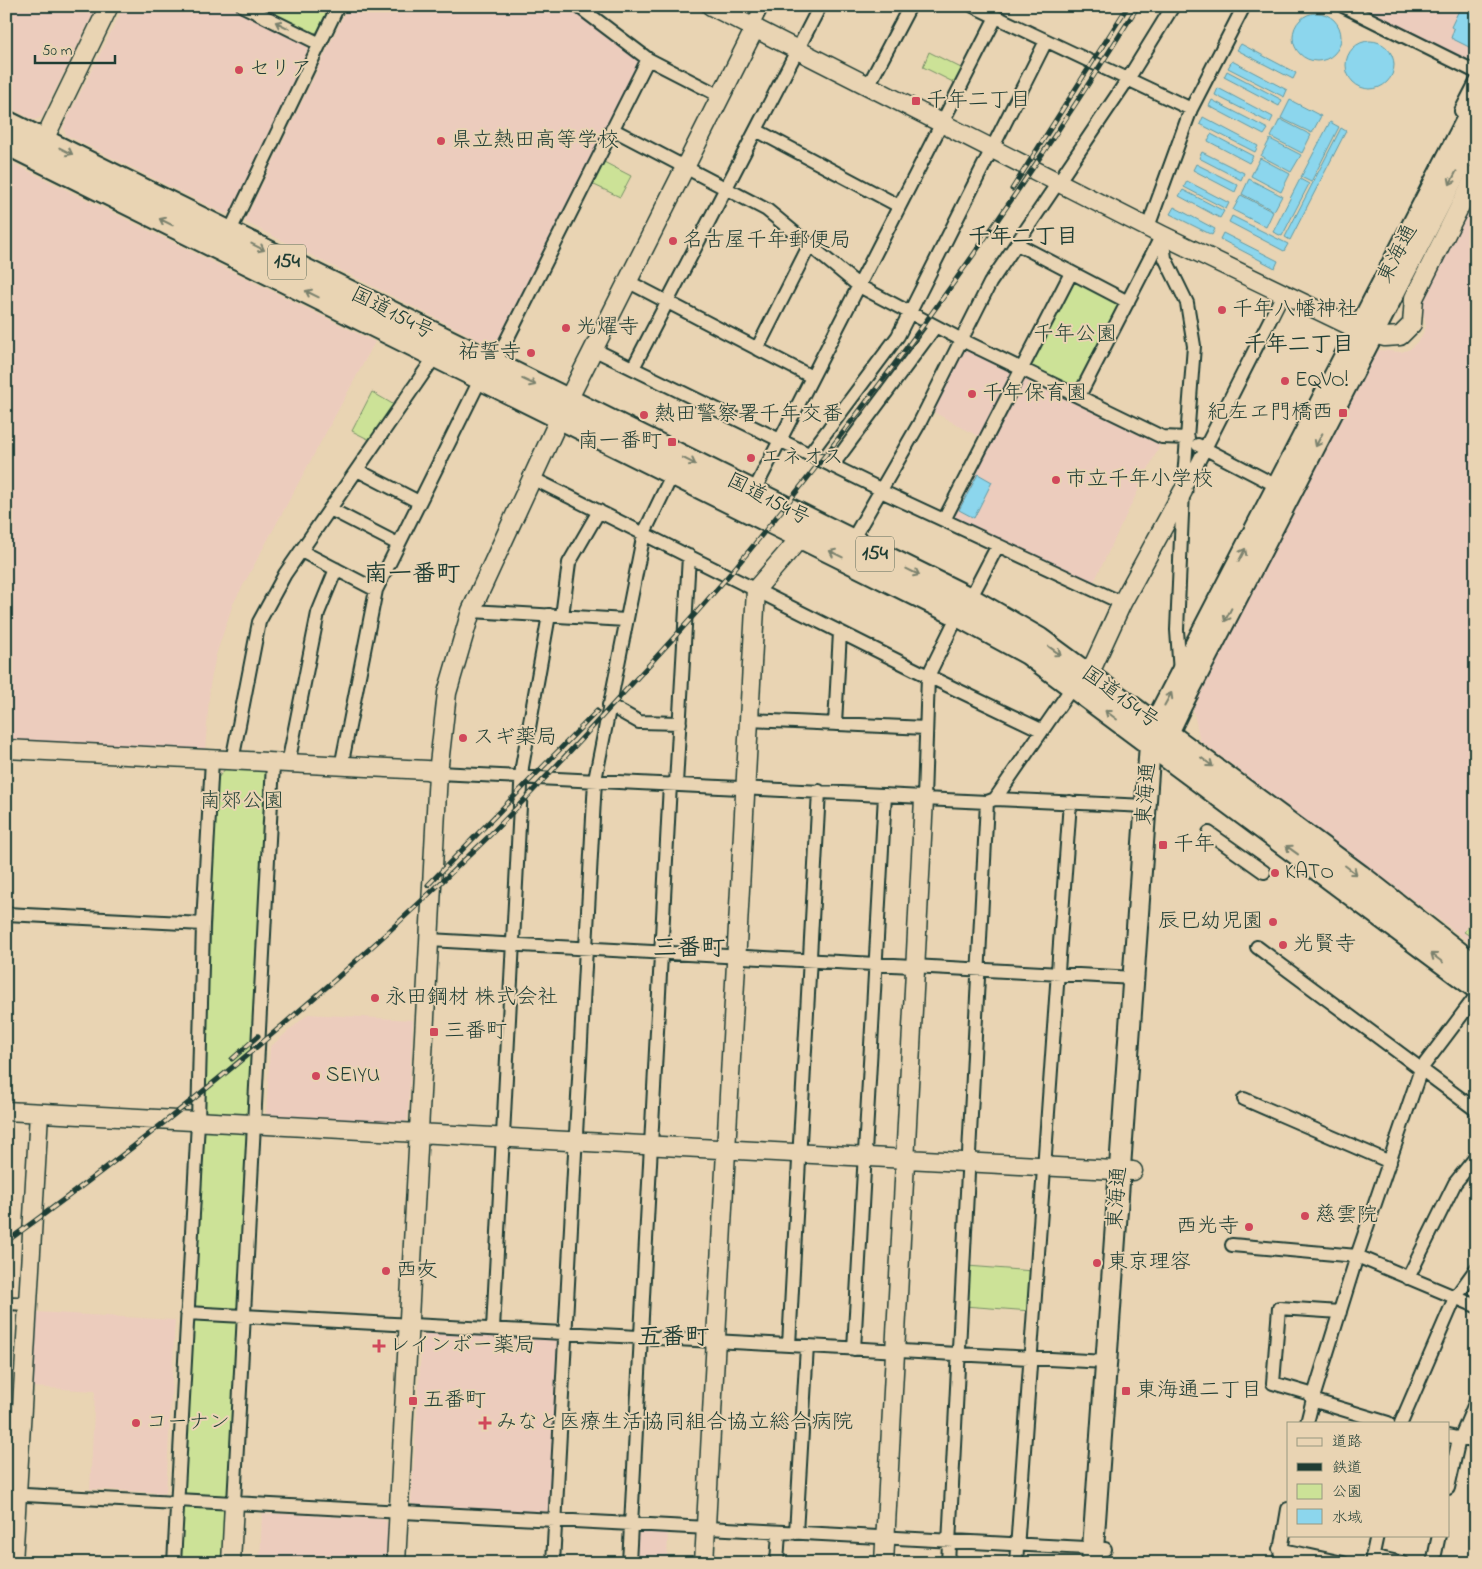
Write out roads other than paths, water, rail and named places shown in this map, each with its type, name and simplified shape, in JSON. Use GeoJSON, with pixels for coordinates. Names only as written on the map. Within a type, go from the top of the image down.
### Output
{"type":"FeatureCollection","features":[{"type":"Feature","properties":{"kind":"highway","name":"国道154号"},"geometry":{"type":"LineString","coordinates":[[6,122],[39,149],[436,355],[487,371]]}},
{"type":"Feature","properties":{"kind":"highway","name":"国道154号"},"geometry":{"type":"LineString","coordinates":[[6,143],[39,149],[230,233],[487,371],[564,408],[753,493],[851,542],[964,607],[1028,653],[1079,679],[1159,739],[1476,987]]}},
{"type":"Feature","properties":{"kind":"highway","name":"国道154号"},"geometry":{"type":"LineString","coordinates":[[564,408],[673,473],[801,537],[964,607]]}},
{"type":"Feature","properties":{"kind":"highway","name":"国道154号"},"geometry":{"type":"LineString","coordinates":[[1159,739],[1360,876],[1476,967]]}},
{"type":"Feature","properties":{"kind":"main road","name":"東海通"},"geometry":{"type":"LineString","coordinates":[[1380,304],[1476,102]]}},
{"type":"Feature","properties":{"kind":"main road","name":"東海通"},"geometry":{"type":"LineString","coordinates":[[1099,1556],[1106,1362],[1126,1171],[1134,978],[1146,806],[1159,739],[1180,678],[1277,486],[1360,330],[1380,304],[1476,134]]}},
{"type":"Feature","properties":{"kind":"main road","name":"東海通"},"geometry":{"type":"LineString","coordinates":[[1099,1556],[1159,739],[1360,330]]}},
{"type":"Feature","properties":{"kind":"street"},"geometry":{"type":"LineString","coordinates":[[39,149],[110,6]]}},
{"type":"Feature","properties":{"kind":"street"},"geometry":{"type":"LineString","coordinates":[[244,6],[320,44]]}},
{"type":"Feature","properties":{"kind":"street"},"geometry":{"type":"LineString","coordinates":[[230,233],[338,6]]}},
{"type":"Feature","properties":{"kind":"street"},"geometry":{"type":"LineString","coordinates":[[578,6],[648,58],[720,96]]}},
{"type":"Feature","properties":{"kind":"street"},"geometry":{"type":"LineString","coordinates":[[711,6],[1059,183],[1283,294],[1360,330],[1393,338],[1400,336],[1412,324],[1414,298],[1476,174]]}},
{"type":"Feature","properties":{"kind":"street"},"geometry":{"type":"LineString","coordinates":[[396,1563],[438,773],[448,693],[470,611],[530,477],[720,96],[762,6]]}},
{"type":"Feature","properties":{"kind":"street"},"geometry":{"type":"LineString","coordinates":[[633,368],[820,6]]}},
{"type":"Feature","properties":{"kind":"street"},"geometry":{"type":"LineString","coordinates":[[868,86],[910,6]]}},
{"type":"Feature","properties":{"kind":"street"},"geometry":{"type":"LineString","coordinates":[[973,6],[1191,108]]}},
{"type":"Feature","properties":{"kind":"street"},"geometry":{"type":"LineString","coordinates":[[851,542],[882,491],[990,283],[1128,79],[1173,6]]}},
{"type":"Feature","properties":{"kind":"street"},"geometry":{"type":"LineString","coordinates":[[1079,396],[1128,302],[1155,231],[1191,108],[1244,6]]}},
{"type":"Feature","properties":{"kind":"street"},"geometry":{"type":"LineString","coordinates":[[1343,6],[1476,72]]}},
{"type":"Feature","properties":{"kind":"street"},"geometry":{"type":"LineString","coordinates":[[753,493],[996,17]]}},
{"type":"Feature","properties":{"kind":"street"},"geometry":{"type":"LineString","coordinates":[[809,455],[898,336],[1046,41]]}},
{"type":"Feature","properties":{"kind":"street"},"geometry":{"type":"LineString","coordinates":[[341,767],[376,590],[419,502],[648,58]]}},
{"type":"Feature","properties":{"kind":"street"},"geometry":{"type":"LineString","coordinates":[[1360,330],[1476,82]]}},
{"type":"Feature","properties":{"kind":"street"},"geometry":{"type":"LineString","coordinates":[[612,129],[767,210],[859,286],[962,340],[1162,437],[1188,439],[1277,486]]}},
{"type":"Feature","properties":{"kind":"street"},"geometry":{"type":"LineString","coordinates":[[756,130],[899,206]]}},
{"type":"Feature","properties":{"kind":"street"},"geometry":{"type":"LineString","coordinates":[[1155,231],[1164,258],[1187,303],[1192,331],[1194,367],[1184,491],[1177,630],[1180,678]]}},
{"type":"Feature","properties":{"kind":"street"},"geometry":{"type":"LineString","coordinates":[[1017,244],[1128,302]]}},
{"type":"Feature","properties":{"kind":"street"},"geometry":{"type":"LineString","coordinates":[[757,349],[809,246]]}},
{"type":"Feature","properties":{"kind":"street"},"geometry":{"type":"LineString","coordinates":[[944,520],[1070,273]]}},
{"type":"Feature","properties":{"kind":"street"},"geometry":{"type":"LineString","coordinates":[[627,281],[812,377]]}},
{"type":"Feature","properties":{"kind":"street"},"geometry":{"type":"LineString","coordinates":[[948,1563],[978,969],[991,800],[1079,679],[1094,664],[1122,603],[1184,491],[1283,294]]}},
{"type":"Feature","properties":{"kind":"street"},"geometry":{"type":"LineString","coordinates":[[832,466],[935,326]]}},
{"type":"Feature","properties":{"kind":"street"},"geometry":{"type":"LineString","coordinates":[[593,349],[882,491],[1122,603]]}},
{"type":"Feature","properties":{"kind":"street"},"geometry":{"type":"LineString","coordinates":[[232,761],[259,622],[285,574],[436,355]]}},
{"type":"Feature","properties":{"kind":"street"},"geometry":{"type":"LineString","coordinates":[[357,470],[419,502]]}},
{"type":"Feature","properties":{"kind":"street"},"geometry":{"type":"LineString","coordinates":[[554,1563],[595,780],[644,533],[673,473]]}},
{"type":"Feature","properties":{"kind":"street"},"geometry":{"type":"LineString","coordinates":[[530,477],[928,676],[1041,730]]}},
{"type":"Feature","properties":{"kind":"street"},"geometry":{"type":"LineString","coordinates":[[330,509],[398,544]]}},
{"type":"Feature","properties":{"kind":"street"},"geometry":{"type":"LineString","coordinates":[[562,616],[569,563],[599,511]]}},
{"type":"Feature","properties":{"kind":"street"},"geometry":{"type":"LineString","coordinates":[[704,1563],[756,590],[801,537]]}},
{"type":"Feature","properties":{"kind":"street"},"geometry":{"type":"LineString","coordinates":[[884,1563],[916,966],[928,676],[998,545]]}},
{"type":"Feature","properties":{"kind":"street"},"geometry":{"type":"LineString","coordinates":[[301,551],[376,590]]}},
{"type":"Feature","properties":{"kind":"street"},"geometry":{"type":"LineString","coordinates":[[629,1563],[661,952],[673,784],[680,723],[689,556]]}},
{"type":"Feature","properties":{"kind":"street"},"geometry":{"type":"LineString","coordinates":[[231,1563],[254,1125],[280,764],[318,613],[336,569]]}},
{"type":"Feature","properties":{"kind":"street"},"geometry":{"type":"LineString","coordinates":[[470,611],[626,620]]}},
{"type":"Feature","properties":{"kind":"street"},"geometry":{"type":"LineString","coordinates":[[493,1329],[521,777],[549,615]]}},
{"type":"Feature","properties":{"kind":"street"},"geometry":{"type":"LineString","coordinates":[[834,724],[840,632]]}},
{"type":"Feature","properties":{"kind":"street"},"geometry":{"type":"LineString","coordinates":[[609,705],[639,722],[680,723]]}},
{"type":"Feature","properties":{"kind":"street"},"geometry":{"type":"LineString","coordinates":[[749,720],[926,728]]}},
{"type":"Feature","properties":{"kind":"street"},"geometry":{"type":"LineString","coordinates":[[6,749],[924,798],[1146,806]]}},
{"type":"Feature","properties":{"kind":"street"},"geometry":{"type":"LineString","coordinates":[[174,1563],[198,1122],[203,924],[212,760]]}},
{"type":"Feature","properties":{"kind":"street"},"geometry":{"type":"LineString","coordinates":[[789,1345],[819,791]]}},
{"type":"Feature","properties":{"kind":"street"},"geometry":{"type":"LineString","coordinates":[[854,1349],[885,795]]}},
{"type":"Feature","properties":{"kind":"street"},"geometry":{"type":"LineString","coordinates":[[1016,1563],[1070,802]]}},
{"type":"Feature","properties":{"kind":"street"},"geometry":{"type":"LineString","coordinates":[[1209,832],[1264,872]]}},
{"type":"Feature","properties":{"kind":"street"},"geometry":{"type":"LineString","coordinates":[[6,914],[203,924]]}},
{"type":"Feature","properties":{"kind":"street"},"geometry":{"type":"LineString","coordinates":[[429,940],[1134,978]]}},
{"type":"Feature","properties":{"kind":"street"},"geometry":{"type":"LineString","coordinates":[[1257,947],[1476,1110]]}},
{"type":"Feature","properties":{"kind":"street"},"geometry":{"type":"LineString","coordinates":[[1307,1422],[1313,1398],[1358,1256],[1421,1069],[1476,996]]}},
{"type":"Feature","properties":{"kind":"street"},"geometry":{"type":"LineString","coordinates":[[1244,1099],[1390,1162]]}},
{"type":"Feature","properties":{"kind":"street"},"geometry":{"type":"LineString","coordinates":[[6,1111],[1126,1171]]}},
{"type":"Feature","properties":{"kind":"street"},"geometry":{"type":"LineString","coordinates":[[13,1563],[12,1494],[28,1304],[39,1113]]}},
{"type":"Feature","properties":{"kind":"street"},"geometry":{"type":"LineString","coordinates":[[1408,1278],[1455,1183],[1476,1157]]}},
{"type":"Feature","properties":{"kind":"street"},"geometry":{"type":"LineString","coordinates":[[1232,1245],[1358,1256],[1476,1306]]}},
{"type":"Feature","properties":{"kind":"street"},"geometry":{"type":"LineString","coordinates":[[1401,1422],[1454,1298],[1476,1269]]}},
{"type":"Feature","properties":{"kind":"street"},"geometry":{"type":"LineString","coordinates":[[6,1303],[28,1304]]}},
{"type":"Feature","properties":{"kind":"street"},"geometry":{"type":"LineString","coordinates":[[1340,1312],[1279,1308],[1273,1383],[1385,1422]]}},
{"type":"Feature","properties":{"kind":"street"},"geometry":{"type":"LineString","coordinates":[[187,1313],[1106,1362]]}},
{"type":"Feature","properties":{"kind":"street"},"geometry":{"type":"LineString","coordinates":[[796,1533],[807,1346]]}},
{"type":"Feature","properties":{"kind":"street"},"geometry":{"type":"LineString","coordinates":[[1450,1476],[1456,1438],[1476,1401]]}},
{"type":"Feature","properties":{"kind":"street"},"geometry":{"type":"LineString","coordinates":[[1456,1438],[1476,1442]]}},
{"type":"Feature","properties":{"kind":"street"},"geometry":{"type":"LineString","coordinates":[[12,1494],[234,1503],[1017,1544],[1099,1556]]}},
{"type":"Feature","properties":{"kind":"street"},"geometry":{"type":"LineString","coordinates":[[1279,1563],[1279,1549],[1287,1513]]}},
{"type":"Feature","properties":{"kind":"street"},"geometry":{"type":"LineString","coordinates":[[777,1563],[779,1532]]}},
{"type":"Feature","properties":{"kind":"street"},"geometry":{"type":"LineString","coordinates":[[1376,1536],[1372,1559],[1402,1563]]}},
{"type":"Feature","properties":{"kind":"street"},"geometry":{"type":"LineString","coordinates":[[1433,1563],[1438,1536]]}},
{"type":"Feature","properties":{"kind":"street"},"geometry":{"type":"LineString","coordinates":[[1279,1549],[1343,1563]]}},
{"type":"Feature","properties":{"kind":"water"},"geometry":{"type":"Polygon","coordinates":[[[1461,6],[1476,6],[1476,45],[1473,49],[1451,38],[1454,29],[1451,27],[1461,6]]]}},
{"type":"Feature","properties":{"kind":"water"},"geometry":{"type":"Polygon","coordinates":[[[1317,13],[1326,15],[1334,20],[1339,28],[1341,37],[1339,46],[1334,54],[1326,59],[1317,61],[1308,59],[1300,54],[1295,46],[1293,37],[1295,28],[1300,20],[1308,15],[1317,13]]]}},
{"type":"Feature","properties":{"kind":"water"},"geometry":{"type":"Polygon","coordinates":[[[1370,41],[1379,43],[1387,48],[1392,56],[1394,65],[1392,74],[1387,82],[1379,87],[1370,89],[1361,87],[1353,82],[1348,74],[1346,65],[1348,56],[1353,48],[1361,43],[1370,41]]]}},
{"type":"Feature","properties":{"kind":"water"},"geometry":{"type":"Polygon","coordinates":[[[1241,44],[1296,73],[1293,79],[1237,50],[1241,44]]]}},
{"type":"Feature","properties":{"kind":"water"},"geometry":{"type":"Polygon","coordinates":[[[1232,61],[1287,90],[1284,97],[1228,68],[1232,61]]]}},
{"type":"Feature","properties":{"kind":"water"},"geometry":{"type":"Polygon","coordinates":[[[1227,71],[1282,100],[1279,106],[1224,77],[1227,71]]]}},
{"type":"Feature","properties":{"kind":"water"},"geometry":{"type":"Polygon","coordinates":[[[1218,88],[1273,117],[1270,123],[1215,95],[1218,88]]]}},
{"type":"Feature","properties":{"kind":"water"},"geometry":{"type":"Polygon","coordinates":[[[1212,100],[1268,129],[1264,135],[1209,106],[1212,100]]]}},
{"type":"Feature","properties":{"kind":"water"},"geometry":{"type":"Polygon","coordinates":[[[1290,100],[1321,116],[1312,133],[1281,118],[1290,100]]]}},
{"type":"Feature","properties":{"kind":"water"},"geometry":{"type":"Polygon","coordinates":[[[1203,117],[1258,146],[1255,152],[1200,124],[1203,117]]]}},
{"type":"Feature","properties":{"kind":"water"},"geometry":{"type":"Polygon","coordinates":[[[1280,119],[1311,135],[1302,153],[1271,137],[1280,119]]]}},
{"type":"Feature","properties":{"kind":"water"},"geometry":{"type":"Polygon","coordinates":[[[1330,122],[1339,127],[1311,182],[1301,177],[1330,122]]]}},
{"type":"Feature","properties":{"kind":"water"},"geometry":{"type":"Polygon","coordinates":[[[1341,128],[1346,131],[1290,240],[1285,237],[1341,128]]]}},
{"type":"Feature","properties":{"kind":"water"},"geometry":{"type":"Polygon","coordinates":[[[1211,134],[1253,156],[1249,163],[1208,141],[1211,134]]]}},
{"type":"Feature","properties":{"kind":"water"},"geometry":{"type":"Polygon","coordinates":[[[1270,139],[1301,155],[1291,172],[1261,156],[1270,139]]]}},
{"type":"Feature","properties":{"kind":"water"},"geometry":{"type":"Polygon","coordinates":[[[1202,152],[1244,173],[1241,180],[1199,158],[1202,152]]]}},
{"type":"Feature","properties":{"kind":"water"},"geometry":{"type":"Polygon","coordinates":[[[1260,158],[1290,174],[1281,192],[1251,176],[1260,158]]]}},
{"type":"Feature","properties":{"kind":"water"},"geometry":{"type":"Polygon","coordinates":[[[1196,164],[1238,185],[1235,192],[1193,170],[1196,164]]]}},
{"type":"Feature","properties":{"kind":"water"},"geometry":{"type":"Polygon","coordinates":[[[1249,179],[1282,196],[1274,211],[1242,194],[1249,179]]]}},
{"type":"Feature","properties":{"kind":"water"},"geometry":{"type":"Polygon","coordinates":[[[1300,179],[1309,184],[1282,236],[1273,232],[1300,179]]]}},
{"type":"Feature","properties":{"kind":"water"},"geometry":{"type":"Polygon","coordinates":[[[1187,181],[1229,203],[1226,209],[1184,187],[1187,181]]]}},
{"type":"Feature","properties":{"kind":"water"},"geometry":{"type":"Polygon","coordinates":[[[1183,190],[1224,211],[1220,218],[1179,196],[1183,190]]]}},
{"type":"Feature","properties":{"kind":"water"},"geometry":{"type":"Polygon","coordinates":[[[1241,195],[1273,212],[1266,227],[1233,210],[1241,195]]]}},
{"type":"Feature","properties":{"kind":"water"},"geometry":{"type":"Polygon","coordinates":[[[1174,207],[1215,229],[1212,235],[1170,214],[1174,207]]]}},
{"type":"Feature","properties":{"kind":"water"},"geometry":{"type":"Polygon","coordinates":[[[1232,216],[1288,244],[1284,251],[1229,222],[1232,216]]]}},
{"type":"Feature","properties":{"kind":"water"},"geometry":{"type":"Polygon","coordinates":[[[1223,233],[1278,261],[1275,268],[1220,239],[1223,233]]]}},
{"type":"Feature","properties":{"kind":"water"},"geometry":{"type":"Polygon","coordinates":[[[978,474],[992,482],[974,518],[959,510],[978,474]]]}},
{"type":"Feature","properties":{"kind":"railway"},"geometry":{"type":"LineString","coordinates":[[1012,189],[1128,6]]}},
{"type":"Feature","properties":{"kind":"railway"},"geometry":{"type":"LineString","coordinates":[[6,1242],[132,1148],[254,1050],[313,999],[372,947],[486,839],[600,719],[734,569],[865,404],[1006,208],[1138,6]]}},
{"type":"Feature","properties":{"kind":"railway"},"geometry":{"type":"LineString","coordinates":[[428,885],[597,711]]}},
{"type":"Feature","properties":{"kind":"railway"},"geometry":{"type":"LineString","coordinates":[[232,1059],[258,1036]]}},
{"type":"Feature","properties":{"kind":"place","name":"セリア"},"geometry":{"type":"Point","coordinates":[239,70]}},
{"type":"Feature","properties":{"kind":"place","name":"千年二丁目"},"geometry":{"type":"Point","coordinates":[916,101]}},
{"type":"Feature","properties":{"kind":"place","name":"県立熱田高等学校"},"geometry":{"type":"Point","coordinates":[441,141]}},
{"type":"Feature","properties":{"kind":"place","name":"名古屋千年郵便局"},"geometry":{"type":"Point","coordinates":[673,241]}},
{"type":"Feature","properties":{"kind":"place","name":"千年八幡神社"},"geometry":{"type":"Point","coordinates":[1222,310]}},
{"type":"Feature","properties":{"kind":"place","name":"光燿寺"},"geometry":{"type":"Point","coordinates":[566,328]}},
{"type":"Feature","properties":{"kind":"place","name":"祐誓寺"},"geometry":{"type":"Point","coordinates":[531,353]}},
{"type":"Feature","properties":{"kind":"place","name":"EQVO!"},"geometry":{"type":"Point","coordinates":[1285,381]}},
{"type":"Feature","properties":{"kind":"place","name":"千年保育園"},"geometry":{"type":"Point","coordinates":[972,394]}},
{"type":"Feature","properties":{"kind":"place","name":"紀左ヱ門橋西"},"geometry":{"type":"Point","coordinates":[1343,413]}},
{"type":"Feature","properties":{"kind":"place","name":"熱田警察署千年交番"},"geometry":{"type":"Point","coordinates":[644,415]}},
{"type":"Feature","properties":{"kind":"place","name":"南一番町"},"geometry":{"type":"Point","coordinates":[672,442]}},
{"type":"Feature","properties":{"kind":"place","name":"エネオス"},"geometry":{"type":"Point","coordinates":[751,458]}},
{"type":"Feature","properties":{"kind":"place","name":"市立千年小学校"},"geometry":{"type":"Point","coordinates":[1056,480]}},
{"type":"Feature","properties":{"kind":"place","name":"スギ薬局"},"geometry":{"type":"Point","coordinates":[463,738]}},
{"type":"Feature","properties":{"kind":"place","name":"千年"},"geometry":{"type":"Point","coordinates":[1163,845]}},
{"type":"Feature","properties":{"kind":"place","name":"KATO"},"geometry":{"type":"Point","coordinates":[1275,873]}},
{"type":"Feature","properties":{"kind":"place","name":"辰巳幼児園"},"geometry":{"type":"Point","coordinates":[1273,922]}},
{"type":"Feature","properties":{"kind":"place","name":"光賢寺"},"geometry":{"type":"Point","coordinates":[1283,945]}},
{"type":"Feature","properties":{"kind":"place","name":"永田鋼材 株式会社"},"geometry":{"type":"Point","coordinates":[375,998]}},
{"type":"Feature","properties":{"kind":"place","name":"三番町"},"geometry":{"type":"Point","coordinates":[434,1032]}},
{"type":"Feature","properties":{"kind":"place","name":"SEIYU"},"geometry":{"type":"Point","coordinates":[316,1076]}},
{"type":"Feature","properties":{"kind":"place","name":"慈雲院"},"geometry":{"type":"Point","coordinates":[1305,1216]}},
{"type":"Feature","properties":{"kind":"place","name":"西光寺"},"geometry":{"type":"Point","coordinates":[1249,1227]}},
{"type":"Feature","properties":{"kind":"place","name":"東京理容"},"geometry":{"type":"Point","coordinates":[1097,1263]}},
{"type":"Feature","properties":{"kind":"place","name":"西友"},"geometry":{"type":"Point","coordinates":[386,1271]}},
{"type":"Feature","properties":{"kind":"place","name":"レインボー薬局"},"geometry":{"type":"Point","coordinates":[379,1346]}},
{"type":"Feature","properties":{"kind":"place","name":"東海通二丁目"},"geometry":{"type":"Point","coordinates":[1126,1391]}},
{"type":"Feature","properties":{"kind":"place","name":"五番町"},"geometry":{"type":"Point","coordinates":[413,1401]}},
{"type":"Feature","properties":{"kind":"place","name":"コーナン"},"geometry":{"type":"Point","coordinates":[136,1423]}},
{"type":"Feature","properties":{"kind":"place","name":"みなと医療生活協同組合協立総合病院"},"geometry":{"type":"Point","coordinates":[485,1423]}},
{"type":"Feature","properties":{"kind":"district","name":"千年二丁目"},"geometry":{"type":"Point","coordinates":[1023,238]}},
{"type":"Feature","properties":{"kind":"district","name":"千年二丁目"},"geometry":{"type":"Point","coordinates":[1299,346]}},
{"type":"Feature","properties":{"kind":"district","name":"南一番町"},"geometry":{"type":"Point","coordinates":[412,575]}},
{"type":"Feature","properties":{"kind":"district","name":"三番町"},"geometry":{"type":"Point","coordinates":[689,949]}},
{"type":"Feature","properties":{"kind":"district","name":"五番町"},"geometry":{"type":"Point","coordinates":[673,1338]}},
{"type":"Feature","properties":{"kind":"park label","name":"千年公園"},"geometry":{"type":"Point","coordinates":[1075,335]}},
{"type":"Feature","properties":{"kind":"park label","name":"南郊公園"},"geometry":{"type":"Point","coordinates":[242,802]}}]}
